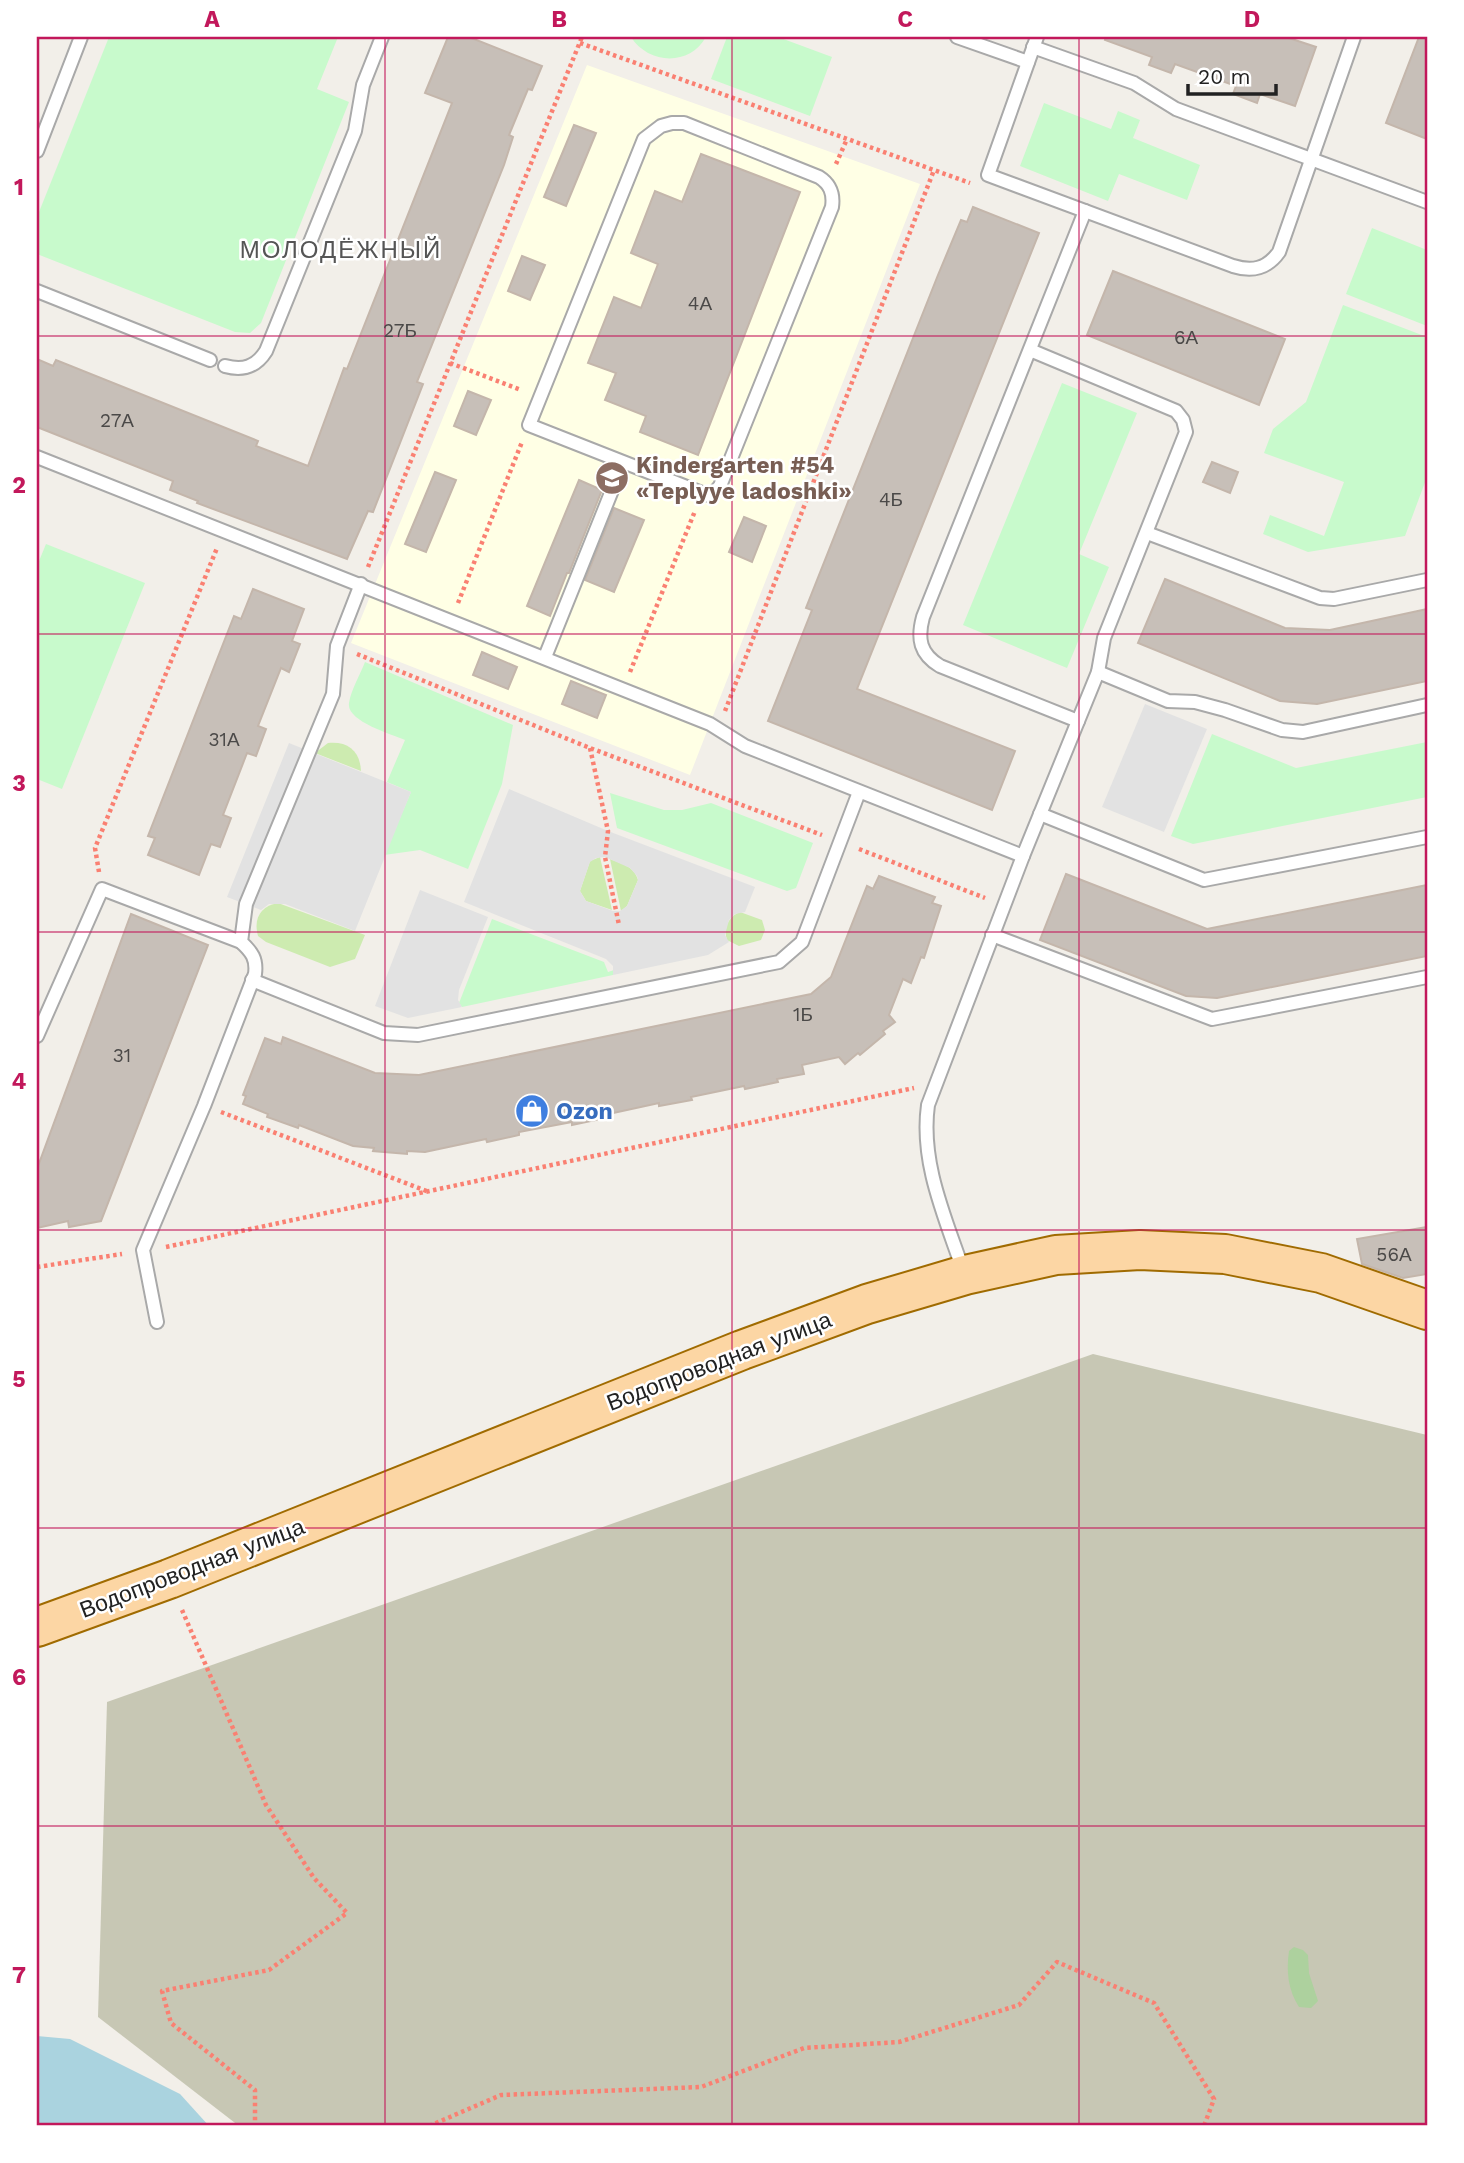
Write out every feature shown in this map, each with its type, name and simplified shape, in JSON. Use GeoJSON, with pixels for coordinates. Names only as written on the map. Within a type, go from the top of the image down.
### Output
{"type":"FeatureCollection","features":[{"type":"Feature","properties":{"kind":"main road","name":"Водопроводная улица"},"geometry":{"type":"LineString","coordinates":[[37,1627],[169,1579],[742,1350],[867,1304],[965,1275],[1056,1255],[1140,1250],[1225,1254],[1321,1273],[1427,1310]]}},
{"type":"Feature","properties":{"kind":"lane"},"geometry":{"type":"LineString","coordinates":[[37,151],[81,37]]}},
{"type":"Feature","properties":{"kind":"lane"},"geometry":{"type":"LineString","coordinates":[[225,366],[234,369],[253,365],[266,351],[355,131],[363,85],[382,37]]}},
{"type":"Feature","properties":{"kind":"lane"},"geometry":{"type":"LineString","coordinates":[[957,37],[1028,62]]}},
{"type":"Feature","properties":{"kind":"lane"},"geometry":{"type":"LineString","coordinates":[[1354,37],[1312,158],[1279,252],[1274,260],[1259,268],[1250,270],[1233,266],[988,175],[1035,42],[1134,83],[1176,109],[1312,158],[1427,202]]}},
{"type":"Feature","properties":{"kind":"lane"},"geometry":{"type":"LineString","coordinates":[[684,123],[819,177],[831,189],[832,207],[720,486],[713,494],[701,494],[529,425],[540,398],[644,139],[651,131],[661,126],[684,123]]}},
{"type":"Feature","properties":{"kind":"lane"},"geometry":{"type":"LineString","coordinates":[[1078,721],[940,666],[930,660],[920,641],[923,617],[1085,211]]}},
{"type":"Feature","properties":{"kind":"lane"},"geometry":{"type":"LineString","coordinates":[[37,291],[210,360]]}},
{"type":"Feature","properties":{"kind":"lane"},"geometry":{"type":"LineString","coordinates":[[965,1275],[929,1164],[926,1117],[934,1087],[992,935],[1098,672],[1104,638],[1186,432],[1183,420],[1176,411],[1030,350]]}},
{"type":"Feature","properties":{"kind":"lane"},"geometry":{"type":"LineString","coordinates":[[37,457],[718,727],[745,746],[1023,856]]}},
{"type":"Feature","properties":{"kind":"lane"},"geometry":{"type":"LineString","coordinates":[[545,657],[623,463]]}},
{"type":"Feature","properties":{"kind":"lane"},"geometry":{"type":"LineString","coordinates":[[1147,533],[1320,598],[1334,599],[1427,580]]}},
{"type":"Feature","properties":{"kind":"lane"},"geometry":{"type":"LineString","coordinates":[[241,942],[246,904],[334,694],[337,646],[361,584]]}},
{"type":"Feature","properties":{"kind":"lane"},"geometry":{"type":"LineString","coordinates":[[1098,672],[1168,701],[1195,702],[1282,730],[1303,732],[1427,705]]}},
{"type":"Feature","properties":{"kind":"lane"},"geometry":{"type":"LineString","coordinates":[[252,980],[384,1033],[418,1035],[779,962],[802,942],[859,792]]}},
{"type":"Feature","properties":{"kind":"lane"},"geometry":{"type":"LineString","coordinates":[[1040,814],[1204,880],[1427,837]]}},
{"type":"Feature","properties":{"kind":"lane"},"geometry":{"type":"LineString","coordinates":[[37,1036],[102,889],[241,942],[252,951],[255,959],[252,980],[204,1106],[143,1250],[157,1322]]}},
{"type":"Feature","properties":{"kind":"lane"},"geometry":{"type":"LineString","coordinates":[[992,935],[1212,1019],[1427,977]]}},
{"type":"Feature","properties":{"kind":"path"},"geometry":{"type":"LineString","coordinates":[[361,584],[581,40],[973,184],[982,182],[988,175]]}},
{"type":"Feature","properties":{"kind":"path"},"geometry":{"type":"LineString","coordinates":[[718,727],[934,170]]}},
{"type":"Feature","properties":{"kind":"path"},"geometry":{"type":"LineString","coordinates":[[450,363],[540,398]]}},
{"type":"Feature","properties":{"kind":"path"},"geometry":{"type":"LineString","coordinates":[[451,620],[529,425]]}},
{"type":"Feature","properties":{"kind":"path"},"geometry":{"type":"LineString","coordinates":[[623,689],[701,494]]}},
{"type":"Feature","properties":{"kind":"path"},"geometry":{"type":"LineString","coordinates":[[102,889],[95,848],[224,531]]}},
{"type":"Feature","properties":{"kind":"path"},"geometry":{"type":"LineString","coordinates":[[337,646],[590,748],[840,841],[1004,906]]}},
{"type":"Feature","properties":{"kind":"path"},"geometry":{"type":"LineString","coordinates":[[590,748],[608,831],[605,857],[620,925]]}},
{"type":"Feature","properties":{"kind":"path"},"geometry":{"type":"LineString","coordinates":[[37,1267],[143,1250],[430,1192],[901,1091],[934,1087]]}},
{"type":"Feature","properties":{"kind":"path"},"geometry":{"type":"LineString","coordinates":[[204,1106],[430,1192]]}},
{"type":"Feature","properties":{"kind":"path"},"geometry":{"type":"LineString","coordinates":[[169,1579],[266,1805],[314,1878],[347,1913],[269,1970],[162,1991],[171,2023],[255,2091],[255,2126]]}},
{"type":"Feature","properties":{"kind":"path"},"geometry":{"type":"LineString","coordinates":[[429,2126],[501,2095],[701,2087],[804,2048],[899,2042],[1019,2005],[1057,1962],[1154,2003],[1214,2099],[1204,2126]]}},
{"type":"Feature","properties":{"kind":"shaded area","name":"Kindergarten #54 «Teplyye ladoshki»"},"geometry":{"type":"Polygon","coordinates":[[[587,65],[920,184],[690,775],[351,643],[587,65]]]}},
{"type":"Feature","properties":{"kind":"shaded area"},"geometry":{"type":"Polygon","coordinates":[[[1145,704],[1207,729],[1164,832],[1102,807],[1145,704]]]}},
{"type":"Feature","properties":{"kind":"shaded area"},"geometry":{"type":"Polygon","coordinates":[[[289,743],[411,792],[355,931],[285,904],[269,904],[261,910],[227,897],[289,743]]]}},
{"type":"Feature","properties":{"kind":"shaded area"},"geometry":{"type":"Polygon","coordinates":[[[509,789],[608,831],[755,887],[745,912],[735,914],[729,920],[725,935],[729,942],[708,955],[613,975],[613,966],[606,959],[464,902],[509,789]],[[605,857],[596,858],[590,862],[580,891],[586,901],[620,911],[627,906],[638,880],[630,868],[605,857]]]}},
{"type":"Feature","properties":{"kind":"shaded area"},"geometry":{"type":"Polygon","coordinates":[[[420,890],[488,917],[459,990],[458,1000],[462,1007],[408,1018],[375,1006],[420,890]]]}},
{"type":"Feature","properties":{"kind":"shaded area"},"geometry":{"type":"Polygon","coordinates":[[[1093,1354],[1427,1435],[1427,2126],[239,2126],[98,2017],[107,1702],[1093,1354]]]}},
{"type":"Feature","properties":{"kind":"green space"},"geometry":{"type":"Polygon","coordinates":[[[109,37],[338,37],[317,89],[349,102],[261,323],[250,333],[235,332],[37,254],[37,217],[109,37]]]}},
{"type":"Feature","properties":{"kind":"green space"},"geometry":{"type":"Polygon","coordinates":[[[631,37],[706,37],[699,47],[690,53],[668,58],[648,53],[631,37]]]}},
{"type":"Feature","properties":{"kind":"green space"},"geometry":{"type":"Polygon","coordinates":[[[727,37],[778,37],[832,57],[810,116],[711,79],[727,37]]]}},
{"type":"Feature","properties":{"kind":"green space"},"geometry":{"type":"Polygon","coordinates":[[[1044,103],[1111,129],[1118,111],[1140,120],[1133,138],[1200,165],[1187,200],[1119,174],[1108,201],[1020,166],[1044,103]]]}},
{"type":"Feature","properties":{"kind":"green space"},"geometry":{"type":"Polygon","coordinates":[[[1372,228],[1427,250],[1427,326],[1346,294],[1372,228]]]}},
{"type":"Feature","properties":{"kind":"green space"},"geometry":{"type":"Polygon","coordinates":[[[1343,305],[1427,337],[1427,477],[1405,536],[1308,552],[1263,534],[1270,515],[1324,536],[1344,482],[1264,453],[1273,429],[1306,402],[1343,305]]]}},
{"type":"Feature","properties":{"kind":"green space"},"geometry":{"type":"Polygon","coordinates":[[[1062,383],[1137,413],[1079,554],[1109,567],[1067,668],[963,625],[1062,383]]]}},
{"type":"Feature","properties":{"kind":"green space"},"geometry":{"type":"Polygon","coordinates":[[[46,544],[145,583],[62,789],[37,779],[37,566],[46,544]]]}},
{"type":"Feature","properties":{"kind":"green space"},"geometry":{"type":"Polygon","coordinates":[[[365,662],[513,725],[502,784],[468,869],[420,850],[384,855],[411,792],[387,782],[405,740],[371,726],[350,710],[352,693],[365,662]]]}},
{"type":"Feature","properties":{"kind":"green space"},"geometry":{"type":"Polygon","coordinates":[[[1212,734],[1296,768],[1427,742],[1427,797],[1193,844],[1171,836],[1212,734]]]}},
{"type":"Feature","properties":{"kind":"green space"},"geometry":{"type":"Polygon","coordinates":[[[328,743],[341,744],[352,749],[358,758],[361,771],[315,753],[328,743]]]}},
{"type":"Feature","properties":{"kind":"green space"},"geometry":{"type":"Polygon","coordinates":[[[610,793],[664,810],[682,810],[711,803],[813,843],[796,888],[787,891],[617,828],[610,793]]]}},
{"type":"Feature","properties":{"kind":"green space"},"geometry":{"type":"Polygon","coordinates":[[[600,857],[612,910],[586,901],[580,891],[590,861],[600,857]]]}},
{"type":"Feature","properties":{"kind":"green space"},"geometry":{"type":"Polygon","coordinates":[[[610,859],[631,869],[638,880],[627,906],[621,911],[610,859]]]}},
{"type":"Feature","properties":{"kind":"green space"},"geometry":{"type":"Polygon","coordinates":[[[278,903],[365,935],[355,959],[330,967],[266,942],[258,936],[258,918],[267,907],[278,903]]]}},
{"type":"Feature","properties":{"kind":"green space"},"geometry":{"type":"Polygon","coordinates":[[[740,912],[762,920],[765,930],[761,940],[739,946],[727,940],[728,923],[740,912]]]}},
{"type":"Feature","properties":{"kind":"green space"},"geometry":{"type":"Polygon","coordinates":[[[492,919],[604,962],[608,972],[614,970],[613,975],[462,1007],[459,1003],[492,919]]]}},
{"type":"Feature","properties":{"kind":"green space"},"geometry":{"type":"Polygon","coordinates":[[[1294,1947],[1308,1955],[1309,1973],[1318,2001],[1311,2008],[1299,2007],[1290,1987],[1288,1958],[1289,1951],[1294,1947]]]}},
{"type":"Feature","properties":{"kind":"water"},"geometry":{"type":"Polygon","coordinates":[[[37,2036],[70,2039],[180,2094],[209,2126],[37,2126],[37,2036]]]}},
{"type":"Feature","properties":{"kind":"building"},"geometry":{"type":"Polygon","coordinates":[[[448,37],[469,37],[542,66],[532,90],[528,89],[509,135],[513,137],[504,165],[417,382],[423,384],[373,512],[368,511],[347,559],[197,503],[198,501],[170,490],[173,481],[37,427],[37,359],[53,366],[56,360],[258,441],[256,446],[308,466],[344,368],[347,369],[452,103],[425,93],[448,37]]]}},
{"type":"Feature","properties":{"kind":"building"},"geometry":{"type":"Polygon","coordinates":[[[1106,37],[1286,37],[1316,47],[1295,106],[1260,94],[1257,103],[1233,94],[1236,86],[1175,64],[1171,73],[1149,65],[1152,57],[1105,40],[1106,37]]]}},
{"type":"Feature","properties":{"kind":"building"},"geometry":{"type":"Polygon","coordinates":[[[1419,37],[1427,37],[1427,139],[1386,123],[1419,37]]]}},
{"type":"Feature","properties":{"kind":"building"},"geometry":{"type":"Polygon","coordinates":[[[574,125],[596,133],[566,206],[544,197],[574,125]]]}},
{"type":"Feature","properties":{"kind":"building"},"geometry":{"type":"Polygon","coordinates":[[[701,154],[800,192],[698,455],[640,432],[646,416],[605,400],[616,373],[588,363],[614,297],[641,308],[658,264],[631,253],[655,191],[682,202],[701,154]]]}},
{"type":"Feature","properties":{"kind":"building"},"geometry":{"type":"Polygon","coordinates":[[[973,207],[1039,233],[857,689],[1015,751],[992,810],[768,721],[812,610],[806,608],[938,275],[961,220],[967,222],[973,207]]]}},
{"type":"Feature","properties":{"kind":"building"},"geometry":{"type":"Polygon","coordinates":[[[522,256],[545,265],[530,300],[508,291],[522,256]]]}},
{"type":"Feature","properties":{"kind":"building"},"geometry":{"type":"Polygon","coordinates":[[[1113,271],[1285,339],[1259,405],[1087,335],[1113,271]]]}},
{"type":"Feature","properties":{"kind":"building"},"geometry":{"type":"Polygon","coordinates":[[[468,391],[491,400],[476,435],[454,426],[468,391]]]}},
{"type":"Feature","properties":{"kind":"building"},"geometry":{"type":"Polygon","coordinates":[[[1212,462],[1238,472],[1230,493],[1203,482],[1212,462]]]}},
{"type":"Feature","properties":{"kind":"building"},"geometry":{"type":"Polygon","coordinates":[[[435,472],[456,480],[426,552],[405,544],[435,472]]]}},
{"type":"Feature","properties":{"kind":"building"},"geometry":{"type":"Polygon","coordinates":[[[579,480],[602,490],[550,616],[527,606],[579,480]]]}},
{"type":"Feature","properties":{"kind":"building"},"geometry":{"type":"Polygon","coordinates":[[[614,508],[644,520],[614,592],[585,580],[614,508]]]}},
{"type":"Feature","properties":{"kind":"building"},"geometry":{"type":"Polygon","coordinates":[[[744,517],[766,526],[752,562],[729,552],[744,517]]]}},
{"type":"Feature","properties":{"kind":"building"},"geometry":{"type":"Polygon","coordinates":[[[1165,579],[1285,628],[1330,630],[1427,609],[1427,681],[1317,704],[1280,701],[1138,643],[1165,579]]]}},
{"type":"Feature","properties":{"kind":"building"},"geometry":{"type":"Polygon","coordinates":[[[253,589],[304,609],[292,641],[300,644],[289,672],[281,668],[258,726],[266,729],[256,756],[247,753],[223,815],[231,818],[220,847],[211,844],[199,875],[148,855],[155,838],[148,836],[234,616],[241,619],[253,589]]]}},
{"type":"Feature","properties":{"kind":"building"},"geometry":{"type":"Polygon","coordinates":[[[482,652],[517,667],[508,689],[473,675],[482,652]]]}},
{"type":"Feature","properties":{"kind":"building"},"geometry":{"type":"Polygon","coordinates":[[[571,681],[606,695],[597,718],[562,704],[571,681]]]}},
{"type":"Feature","properties":{"kind":"building"},"geometry":{"type":"Polygon","coordinates":[[[1066,874],[1207,929],[1427,885],[1427,956],[1217,998],[1186,996],[1040,940],[1066,874]]]}},
{"type":"Feature","properties":{"kind":"building"},"geometry":{"type":"Polygon","coordinates":[[[879,876],[935,897],[932,903],[941,906],[924,958],[921,957],[911,983],[903,979],[889,1015],[895,1022],[860,1055],[858,1053],[845,1064],[839,1057],[802,1065],[804,1074],[777,1079],[778,1082],[745,1089],[744,1086],[659,1106],[659,1103],[604,1115],[605,1118],[519,1132],[519,1135],[487,1142],[486,1139],[425,1152],[407,1151],[407,1154],[353,1146],[299,1125],[298,1128],[267,1117],[268,1114],[243,1104],[246,1096],[243,1095],[265,1038],[281,1044],[283,1037],[375,1073],[419,1075],[811,994],[831,977],[867,886],[873,889],[879,876]]]}},
{"type":"Feature","properties":{"kind":"building"},"geometry":{"type":"Polygon","coordinates":[[[131,914],[208,945],[101,1221],[69,1227],[68,1221],[37,1228],[37,1169],[131,914]]]}},
{"type":"Feature","properties":{"kind":"building"},"geometry":{"type":"Polygon","coordinates":[[[1427,1227],[1427,1274],[1403,1278],[1362,1264],[1357,1239],[1427,1227]]]}},
{"type":"Feature","properties":{"kind":"place","name":"Kindergarten #54 «Teplyye ladoshki»"},"geometry":{"type":"Point","coordinates":[612,478]}},
{"type":"Feature","properties":{"kind":"place","name":"Ozon"},"geometry":{"type":"Point","coordinates":[532,1111]}},
{"type":"Feature","properties":{"kind":"district","name":"МОЛОДЁЖНЫЙ"},"geometry":{"type":"Point","coordinates":[341,250]}}]}
